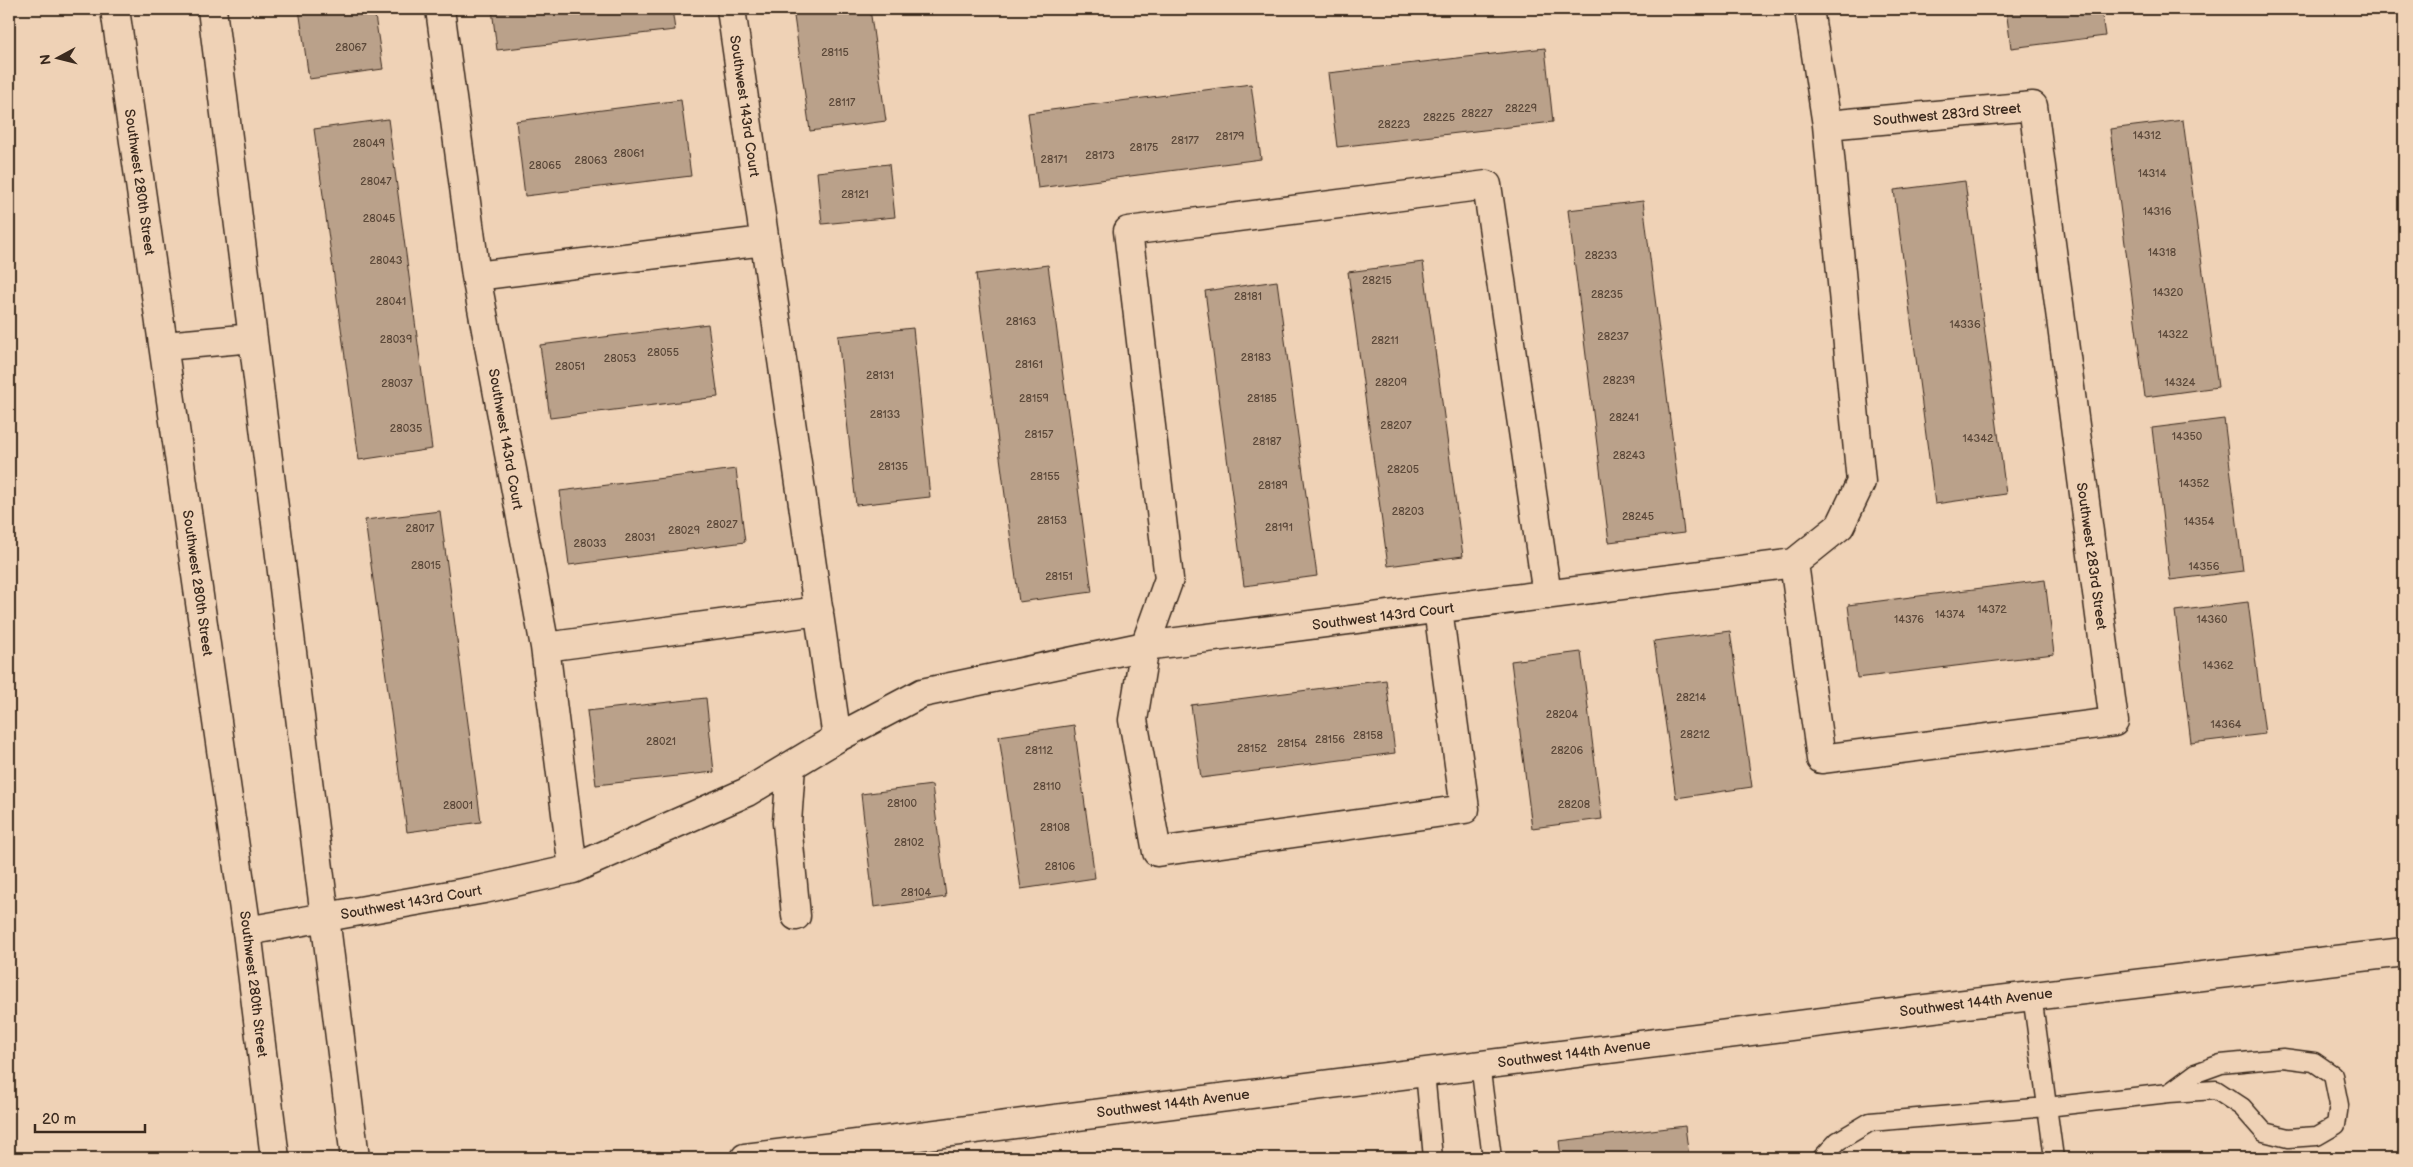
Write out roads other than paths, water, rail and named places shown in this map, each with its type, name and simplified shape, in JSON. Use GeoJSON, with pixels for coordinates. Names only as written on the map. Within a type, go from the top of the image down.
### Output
{"type":"FeatureCollection","features":[{"type":"Feature","properties":{"kind":"street","name":"Southwest 280th Street"},"geometry":{"type":"LineString","coordinates":[[115,9],[247,932],[275,1158]]}},
{"type":"Feature","properties":{"kind":"street"},"geometry":{"type":"LineString","coordinates":[[212,9],[355,1158]]}},
{"type":"Feature","properties":{"kind":"street","name":"Southwest 143rd Court"},"geometry":{"type":"LineString","coordinates":[[440,9],[476,276],[544,647],[573,869]]}},
{"type":"Feature","properties":{"kind":"street","name":"Southwest 143rd Court"},"geometry":{"type":"LineString","coordinates":[[731,9],[837,738]]}},
{"type":"Feature","properties":{"kind":"street"},"geometry":{"type":"LineString","coordinates":[[1794,563],[1840,526],[1861,482],[1827,125],[1809,9]]}},
{"type":"Feature","properties":{"kind":"street","name":"Southwest 283rd Street"},"geometry":{"type":"LineString","coordinates":[[1794,563],[1821,759],[2114,722],[2033,106],[1827,125]]}},
{"type":"Feature","properties":{"kind":"street"},"geometry":{"type":"LineString","coordinates":[[1438,609],[1465,809],[1157,852],[1133,720],[1145,646],[1169,579],[1128,230],[1487,185],[1547,595]]}},
{"type":"Feature","properties":{"kind":"street"},"geometry":{"type":"LineString","coordinates":[[476,276],[764,241]]}},
{"type":"Feature","properties":{"kind":"street"},"geometry":{"type":"LineString","coordinates":[[164,346],[253,338]]}},
{"type":"Feature","properties":{"kind":"street","name":"Southwest 143rd Court"},"geometry":{"type":"LineString","coordinates":[[247,932],[484,889],[573,869],[747,792],[837,738],[922,693],[1145,646],[1794,563]]}},
{"type":"Feature","properties":{"kind":"street"},"geometry":{"type":"LineString","coordinates":[[544,647],[819,611]]}},
{"type":"Feature","properties":{"kind":"street"},"geometry":{"type":"LineString","coordinates":[[790,766],[786,823],[796,916]]}},
{"type":"Feature","properties":{"kind":"street","name":"Southwest 144th Avenue"},"geometry":{"type":"LineString","coordinates":[[745,1158],[880,1150],[1480,1064],[2032,995],[2404,952]]}},
{"type":"Feature","properties":{"kind":"lane"},"geometry":{"type":"LineString","coordinates":[[2032,995],[2054,1158]]}},
{"type":"Feature","properties":{"kind":"lane"},"geometry":{"type":"LineString","coordinates":[[1822,1158],[1838,1141],[1870,1122],[2216,1090],[2242,1107],[2264,1132],[2288,1138],[2317,1136],[2336,1126],[2339,1105],[2333,1075],[2314,1062],[2283,1058],[2221,1064],[2196,1073],[2169,1093]]}},
{"type":"Feature","properties":{"kind":"lane"},"geometry":{"type":"LineString","coordinates":[[1480,1064],[1492,1158]]}},
{"type":"Feature","properties":{"kind":"lane"},"geometry":{"type":"LineString","coordinates":[[1425,1072],[1433,1158]]}}]}
